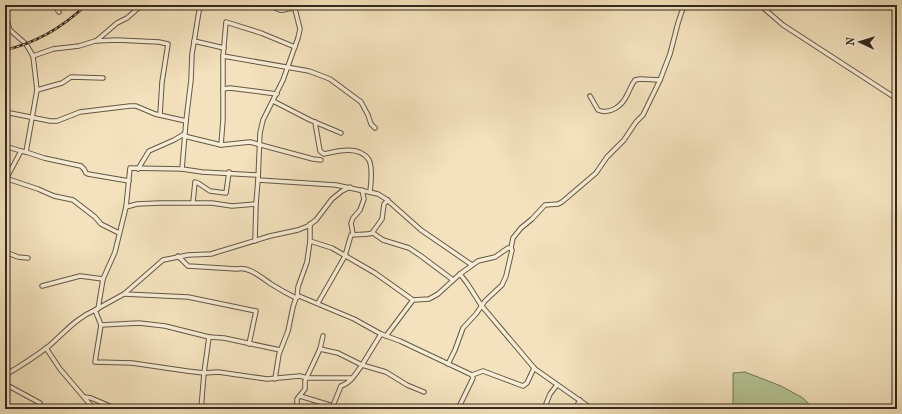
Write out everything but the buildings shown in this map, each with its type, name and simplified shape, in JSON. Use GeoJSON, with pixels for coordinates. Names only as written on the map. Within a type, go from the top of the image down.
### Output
{"type":"FeatureCollection","features":[{"type":"Feature","properties":{"kind":"street"},"geometry":{"type":"LineString","coordinates":[[54,5],[59,12]]}},
{"type":"Feature","properties":{"kind":"street"},"geometry":{"type":"LineString","coordinates":[[95,41],[142,5]]}},
{"type":"Feature","properties":{"kind":"street"},"geometry":{"type":"LineString","coordinates":[[182,169],[184,135],[191,80],[192,54],[200,5]]}},
{"type":"Feature","properties":{"kind":"street"},"geometry":{"type":"LineString","coordinates":[[255,241],[261,127],[263,120],[273,102],[295,47],[300,29],[295,9],[292,8],[284,11],[272,5]]}},
{"type":"Feature","properties":{"kind":"street"},"geometry":{"type":"LineString","coordinates":[[448,364],[463,328],[476,314],[481,305],[498,289],[504,280],[512,250],[513,238],[516,232],[532,219],[544,206],[562,202],[587,182],[596,173],[607,157],[618,147],[636,122],[643,115],[660,80],[670,54],[684,5]]}},
{"type":"Feature","properties":{"kind":"street"},"geometry":{"type":"LineString","coordinates":[[760,5],[783,25],[897,99]]}},
{"type":"Feature","properties":{"kind":"street"},"geometry":{"type":"LineString","coordinates":[[5,14],[10,30],[26,44],[33,56],[36,90],[33,118],[26,152]]}},
{"type":"Feature","properties":{"kind":"street"},"geometry":{"type":"LineString","coordinates":[[221,145],[223,120],[223,56],[226,22],[261,33],[295,47]]}},
{"type":"Feature","properties":{"kind":"street"},"geometry":{"type":"LineString","coordinates":[[33,56],[95,41],[117,40],[160,42],[168,44],[162,82],[160,115]]}},
{"type":"Feature","properties":{"kind":"street"},"geometry":{"type":"LineString","coordinates":[[194,41],[224,48]]}},
{"type":"Feature","properties":{"kind":"street"},"geometry":{"type":"LineString","coordinates":[[223,56],[309,71],[330,79],[361,102],[371,124],[376,128]]}},
{"type":"Feature","properties":{"kind":"street"},"geometry":{"type":"LineString","coordinates":[[36,90],[62,83],[71,77],[103,78]]}},
{"type":"Feature","properties":{"kind":"street"},"geometry":{"type":"LineString","coordinates":[[590,96],[598,110],[613,110],[624,100],[635,80],[660,80]]}},
{"type":"Feature","properties":{"kind":"street"},"geometry":{"type":"LineString","coordinates":[[223,88],[276,94]]}},
{"type":"Feature","properties":{"kind":"street"},"geometry":{"type":"LineString","coordinates":[[273,102],[342,133]]}},
{"type":"Feature","properties":{"kind":"street"},"geometry":{"type":"LineString","coordinates":[[5,112],[57,121],[80,112],[130,106],[144,108],[160,115],[186,121]]}},
{"type":"Feature","properties":{"kind":"street"},"geometry":{"type":"LineString","coordinates":[[315,122],[320,151],[324,154],[350,150],[360,153],[368,160],[371,173],[370,192]]}},
{"type":"Feature","properties":{"kind":"street"},"geometry":{"type":"LineString","coordinates":[[138,169],[149,151],[184,135],[221,145],[250,142],[313,160],[321,160]]}},
{"type":"Feature","properties":{"kind":"street"},"geometry":{"type":"LineString","coordinates":[[5,146],[44,158],[81,166],[88,174],[129,182]]}},
{"type":"Feature","properties":{"kind":"street"},"geometry":{"type":"LineString","coordinates":[[21,151],[5,179],[38,189],[54,196],[73,200],[95,217],[101,224],[119,233]]}},
{"type":"Feature","properties":{"kind":"street"},"geometry":{"type":"LineString","coordinates":[[258,175],[229,172],[202,172],[182,169],[130,168],[126,207],[112,262],[103,279],[97,310],[100,325],[95,362],[132,363],[204,373],[218,372],[275,379],[293,377],[351,378]]}},
{"type":"Feature","properties":{"kind":"street"},"geometry":{"type":"LineString","coordinates":[[193,202],[194,182],[210,191],[226,193],[229,172]]}},
{"type":"Feature","properties":{"kind":"street"},"geometry":{"type":"LineString","coordinates":[[258,180],[350,187],[378,194],[388,200],[421,230],[472,265]]}},
{"type":"Feature","properties":{"kind":"street"},"geometry":{"type":"LineString","coordinates":[[5,375],[19,368],[46,348],[80,317],[97,310],[124,294],[163,260],[188,254],[211,254],[298,230],[316,220],[332,198],[350,187]]}},
{"type":"Feature","properties":{"kind":"street"},"geometry":{"type":"LineString","coordinates":[[318,303],[345,256],[351,235],[353,234],[353,218],[360,210],[364,199],[362,190]]}},
{"type":"Feature","properties":{"kind":"street"},"geometry":{"type":"LineString","coordinates":[[373,233],[382,219],[384,204],[388,200]]}},
{"type":"Feature","properties":{"kind":"street"},"geometry":{"type":"LineString","coordinates":[[126,207],[149,203],[193,202],[232,206],[256,204]]}},
{"type":"Feature","properties":{"kind":"street"},"geometry":{"type":"LineString","coordinates":[[275,379],[276,366],[280,350],[288,331],[293,306],[297,297],[298,287],[307,262],[310,242],[310,224]]}},
{"type":"Feature","properties":{"kind":"street"},"geometry":{"type":"LineString","coordinates":[[353,234],[358,233],[364,235],[373,233],[383,240],[409,248],[453,280]]}},
{"type":"Feature","properties":{"kind":"street"},"geometry":{"type":"LineString","coordinates":[[310,242],[332,248],[375,273],[413,300],[430,299],[478,261],[495,257],[508,248],[511,248]]}},
{"type":"Feature","properties":{"kind":"street"},"geometry":{"type":"LineString","coordinates":[[5,252],[18,257],[28,258]]}},
{"type":"Feature","properties":{"kind":"street"},"geometry":{"type":"LineString","coordinates":[[178,256],[188,266],[241,268],[247,270],[260,276],[270,284],[297,297],[318,303],[354,319],[381,334],[472,375],[483,370],[523,386],[527,383],[534,368]]}},
{"type":"Feature","properties":{"kind":"street"},"geometry":{"type":"LineString","coordinates":[[460,274],[481,305],[534,368],[592,409]]}},
{"type":"Feature","properties":{"kind":"street"},"geometry":{"type":"LineString","coordinates":[[42,286],[80,276],[103,279]]}},
{"type":"Feature","properties":{"kind":"street"},"geometry":{"type":"LineString","coordinates":[[124,294],[188,297],[256,311],[249,344]]}},
{"type":"Feature","properties":{"kind":"street"},"geometry":{"type":"LineString","coordinates":[[386,336],[413,300]]}},
{"type":"Feature","properties":{"kind":"street"},"geometry":{"type":"LineString","coordinates":[[100,325],[140,323],[165,326],[209,337],[224,338],[280,350]]}},
{"type":"Feature","properties":{"kind":"street"},"geometry":{"type":"LineString","coordinates":[[300,396],[335,407],[341,386],[355,376],[381,334]]}},
{"type":"Feature","properties":{"kind":"street"},"geometry":{"type":"LineString","coordinates":[[297,409],[297,400],[305,389],[305,381],[320,349],[323,336]]}},
{"type":"Feature","properties":{"kind":"street"},"geometry":{"type":"LineString","coordinates":[[201,409],[209,337]]}},
{"type":"Feature","properties":{"kind":"street"},"geometry":{"type":"LineString","coordinates":[[46,348],[60,369],[94,409]]}},
{"type":"Feature","properties":{"kind":"street"},"geometry":{"type":"LineString","coordinates":[[320,349],[338,353],[362,364],[386,372],[407,385],[424,392]]}},
{"type":"Feature","properties":{"kind":"street"},"geometry":{"type":"LineString","coordinates":[[458,409],[472,375]]}},
{"type":"Feature","properties":{"kind":"street"},"geometry":{"type":"LineString","coordinates":[[5,384],[40,403]]}},
{"type":"Feature","properties":{"kind":"street"},"geometry":{"type":"LineString","coordinates":[[544,409],[550,394],[557,385]]}},
{"type":"Feature","properties":{"kind":"street"},"geometry":{"type":"LineString","coordinates":[[85,397],[117,409]]}},
{"type":"Feature","properties":{"kind":"street"},"geometry":{"type":"LineString","coordinates":[[575,409],[580,400]]}},
{"type":"Feature","properties":{"kind":"green space"},"geometry":{"type":"Polygon","coordinates":[[[745,372],[781,386],[803,398],[814,409],[733,409],[733,373],[745,372]]]}},
{"type":"Feature","properties":{"kind":"railway"},"geometry":{"type":"LineString","coordinates":[[5,50],[28,43],[48,33],[68,20],[86,5]]}}]}
